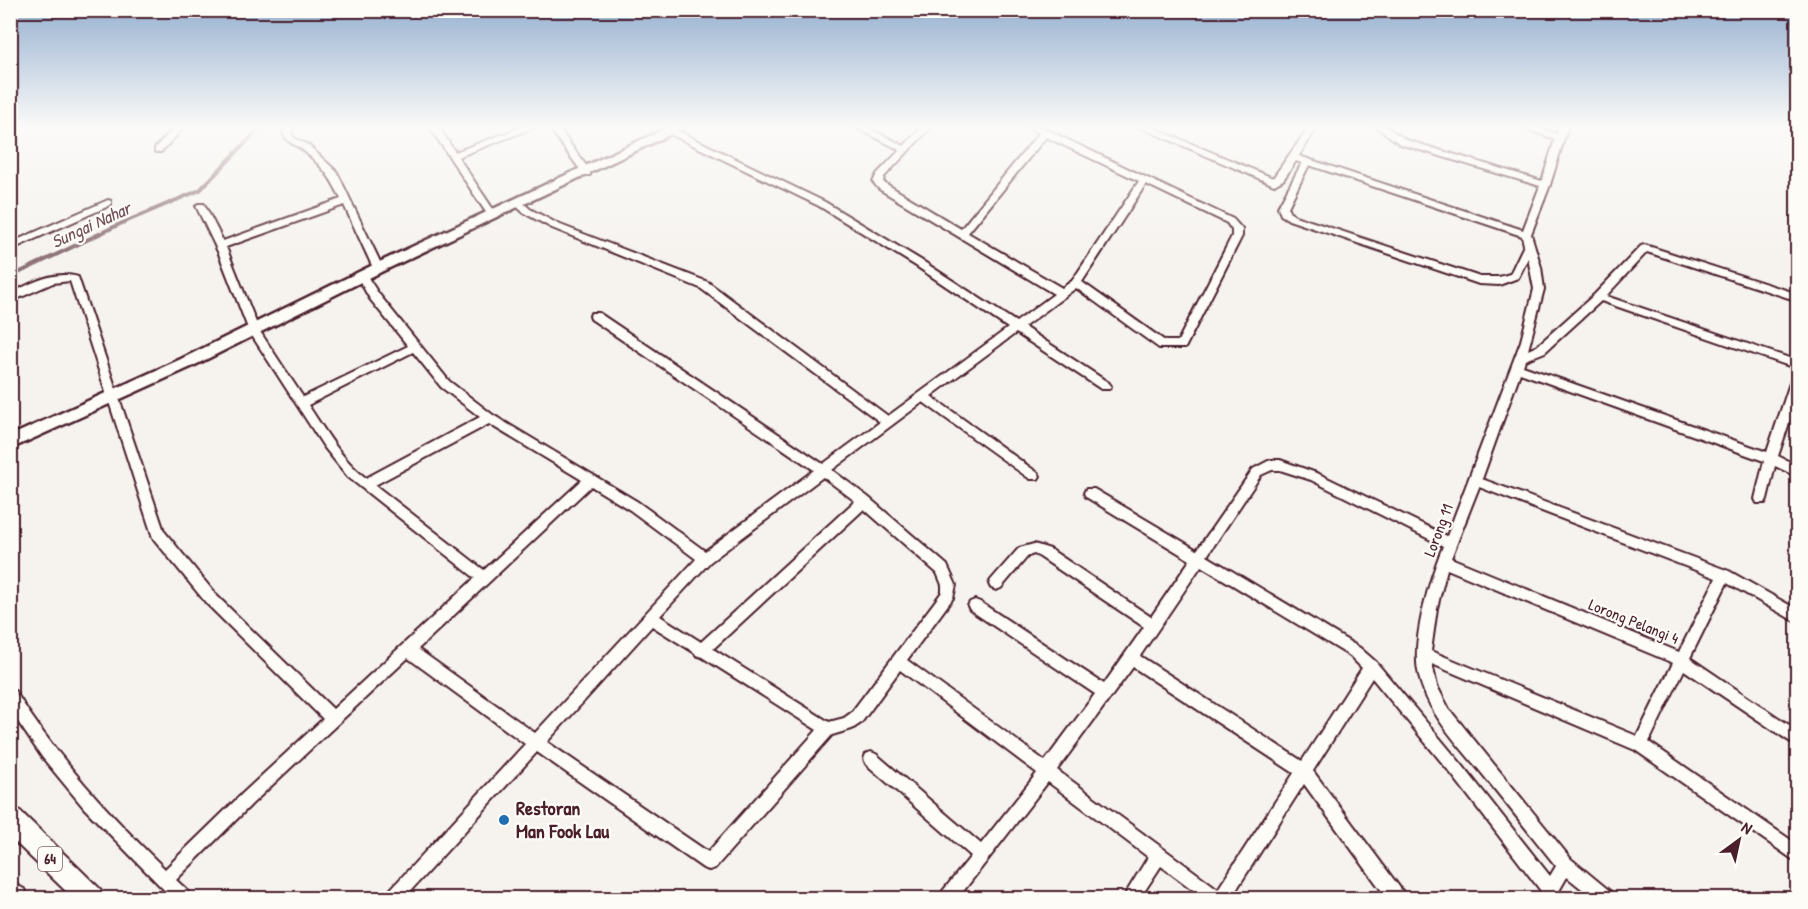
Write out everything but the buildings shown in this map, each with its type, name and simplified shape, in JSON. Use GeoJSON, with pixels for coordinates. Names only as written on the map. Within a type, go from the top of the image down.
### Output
{"type":"FeatureCollection","features":[{"type":"Feature","properties":{"kind":"main road","name":"64"},"geometry":{"type":"LineString","coordinates":[[10,819],[91,898]]}},
{"type":"Feature","properties":{"kind":"main road"},"geometry":{"type":"LineString","coordinates":[[10,895],[15,898]]}},
{"type":"Feature","properties":{"kind":"street"},"geometry":{"type":"LineString","coordinates":[[328,168],[334,174],[378,268]]}},
{"type":"Feature","properties":{"kind":"street"},"geometry":{"type":"LineString","coordinates":[[462,168],[492,215]]}},
{"type":"Feature","properties":{"kind":"street"},"geometry":{"type":"LineString","coordinates":[[583,168],[586,173]]}},
{"type":"Feature","properties":{"kind":"street"},"geometry":{"type":"LineString","coordinates":[[10,443],[254,331],[363,278],[378,268],[596,168]]}},
{"type":"Feature","properties":{"kind":"street"},"geometry":{"type":"LineString","coordinates":[[754,168],[822,204],[920,264],[1105,386]]}},
{"type":"Feature","properties":{"kind":"street"},"geometry":{"type":"LineString","coordinates":[[888,168],[880,176],[878,182],[882,187],[1063,294]]}},
{"type":"Feature","properties":{"kind":"street"},"geometry":{"type":"LineString","coordinates":[[962,234],[1015,168]]}},
{"type":"Feature","properties":{"kind":"street"},"geometry":{"type":"LineString","coordinates":[[1076,283],[1162,345],[1176,346],[1185,340],[1237,236],[1237,229],[1230,221],[1119,168]]}},
{"type":"Feature","properties":{"kind":"street"},"geometry":{"type":"LineString","coordinates":[[1241,168],[1274,182],[1280,178],[1286,168]]}},
{"type":"Feature","properties":{"kind":"street"},"geometry":{"type":"LineString","coordinates":[[1303,168],[1283,207],[1284,213],[1292,218],[1479,280],[1499,281],[1514,276],[1550,168]]}},
{"type":"Feature","properties":{"kind":"street"},"geometry":{"type":"LineString","coordinates":[[1328,168],[1528,240]]}},
{"type":"Feature","properties":{"kind":"street"},"geometry":{"type":"LineString","coordinates":[[1490,168],[1545,185]]}},
{"type":"Feature","properties":{"kind":"street"},"geometry":{"type":"LineString","coordinates":[[395,898],[705,558],[1017,329],[1076,283],[1101,248],[1143,180]]}},
{"type":"Feature","properties":{"kind":"street"},"geometry":{"type":"LineString","coordinates":[[220,246],[346,201]]}},
{"type":"Feature","properties":{"kind":"street"},"geometry":{"type":"LineString","coordinates":[[10,247],[108,203]]}},
{"type":"Feature","properties":{"kind":"street"},"geometry":{"type":"LineString","coordinates":[[518,203],[527,211],[555,226],[704,285],[889,423]]}},
{"type":"Feature","properties":{"kind":"street"},"geometry":{"type":"LineString","coordinates":[[201,206],[220,246],[254,331],[328,444],[352,474],[484,578]]}},
{"type":"Feature","properties":{"kind":"street","name":"Lorong 11"},"geometry":{"type":"LineString","coordinates":[[1528,240],[1536,267],[1539,289],[1519,362],[1443,561],[1430,608],[1424,654],[1425,671],[1430,688],[1444,714],[1565,865],[1605,898]]}},
{"type":"Feature","properties":{"kind":"street"},"geometry":{"type":"LineString","coordinates":[[1519,362],[1541,349],[1599,297],[1645,248],[1797,298]]}},
{"type":"Feature","properties":{"kind":"street"},"geometry":{"type":"LineString","coordinates":[[10,299],[49,280],[62,277],[74,279],[111,398],[158,534],[212,600],[333,719]]}},
{"type":"Feature","properties":{"kind":"street"},"geometry":{"type":"LineString","coordinates":[[363,278],[374,296],[445,384],[489,418],[634,506],[705,558]]}},
{"type":"Feature","properties":{"kind":"street"},"geometry":{"type":"LineString","coordinates":[[1599,297],[1797,365]]}},
{"type":"Feature","properties":{"kind":"street"},"geometry":{"type":"LineString","coordinates":[[407,649],[536,743],[709,862],[828,729],[847,724],[856,718],[948,594],[949,585],[942,568],[864,501],[823,470],[595,316]]}},
{"type":"Feature","properties":{"kind":"street"},"geometry":{"type":"LineString","coordinates":[[301,403],[415,346]]}},
{"type":"Feature","properties":{"kind":"street"},"geometry":{"type":"LineString","coordinates":[[1519,362],[1771,458],[1797,472]]}},
{"type":"Feature","properties":{"kind":"street"},"geometry":{"type":"LineString","coordinates":[[1761,499],[1771,458],[1797,377]]}},
{"type":"Feature","properties":{"kind":"street"},"geometry":{"type":"LineString","coordinates":[[924,397],[1034,476]]}},
{"type":"Feature","properties":{"kind":"street"},"geometry":{"type":"LineString","coordinates":[[365,484],[489,418]]}},
{"type":"Feature","properties":{"kind":"street"},"geometry":{"type":"LineString","coordinates":[[948,898],[1046,773],[1131,658],[1257,472],[1270,465],[1280,465],[1315,477],[1449,543]]}},
{"type":"Feature","properties":{"kind":"street"},"geometry":{"type":"LineString","coordinates":[[165,880],[198,846],[407,649],[591,479]]}},
{"type":"Feature","properties":{"kind":"street"},"geometry":{"type":"LineString","coordinates":[[1475,481],[1724,575],[1797,617]]}},
{"type":"Feature","properties":{"kind":"street"},"geometry":{"type":"LineString","coordinates":[[1090,493],[1338,640],[1371,667],[1458,771],[1548,894],[1565,865]]}},
{"type":"Feature","properties":{"kind":"street"},"geometry":{"type":"LineString","coordinates":[[701,651],[864,501]]}},
{"type":"Feature","properties":{"kind":"street"},"geometry":{"type":"LineString","coordinates":[[996,584],[1024,552],[1034,549],[1045,553],[1152,625]]}},
{"type":"Feature","properties":{"kind":"street","name":"Lorong Pelangi 4"},"geometry":{"type":"LineString","coordinates":[[1443,561],[1682,660],[1797,740]]}},
{"type":"Feature","properties":{"kind":"street"},"geometry":{"type":"LineString","coordinates":[[1640,745],[1724,575]]}},
{"type":"Feature","properties":{"kind":"street"},"geometry":{"type":"LineString","coordinates":[[975,606],[1104,692]]}},
{"type":"Feature","properties":{"kind":"street"},"geometry":{"type":"LineString","coordinates":[[650,617],[828,729]]}},
{"type":"Feature","properties":{"kind":"street"},"geometry":{"type":"LineString","coordinates":[[1424,654],[1640,745],[1797,855]]}},
{"type":"Feature","properties":{"kind":"street"},"geometry":{"type":"LineString","coordinates":[[1131,658],[1303,770],[1397,898]]}},
{"type":"Feature","properties":{"kind":"street"},"geometry":{"type":"LineString","coordinates":[[898,661],[1217,898]]}},
{"type":"Feature","properties":{"kind":"street"},"geometry":{"type":"LineString","coordinates":[[1222,898],[1371,667]]}},
{"type":"Feature","properties":{"kind":"street"},"geometry":{"type":"LineString","coordinates":[[10,696],[44,746],[95,810],[183,898]]}},
{"type":"Feature","properties":{"kind":"street"},"geometry":{"type":"LineString","coordinates":[[871,759],[982,855]]}},
{"type":"Feature","properties":{"kind":"street"},"geometry":{"type":"LineString","coordinates":[[1131,898],[1158,856]]}},
{"type":"Feature","properties":{"kind":"waterway","name":"Sungai Nahar"},"geometry":{"type":"LineString","coordinates":[[10,277],[120,224],[200,190],[221,168]]}},
{"type":"Feature","properties":{"kind":"place","name":"Restoran Man Fook Lau"},"geometry":{"type":"Point","coordinates":[504,820]}}]}
